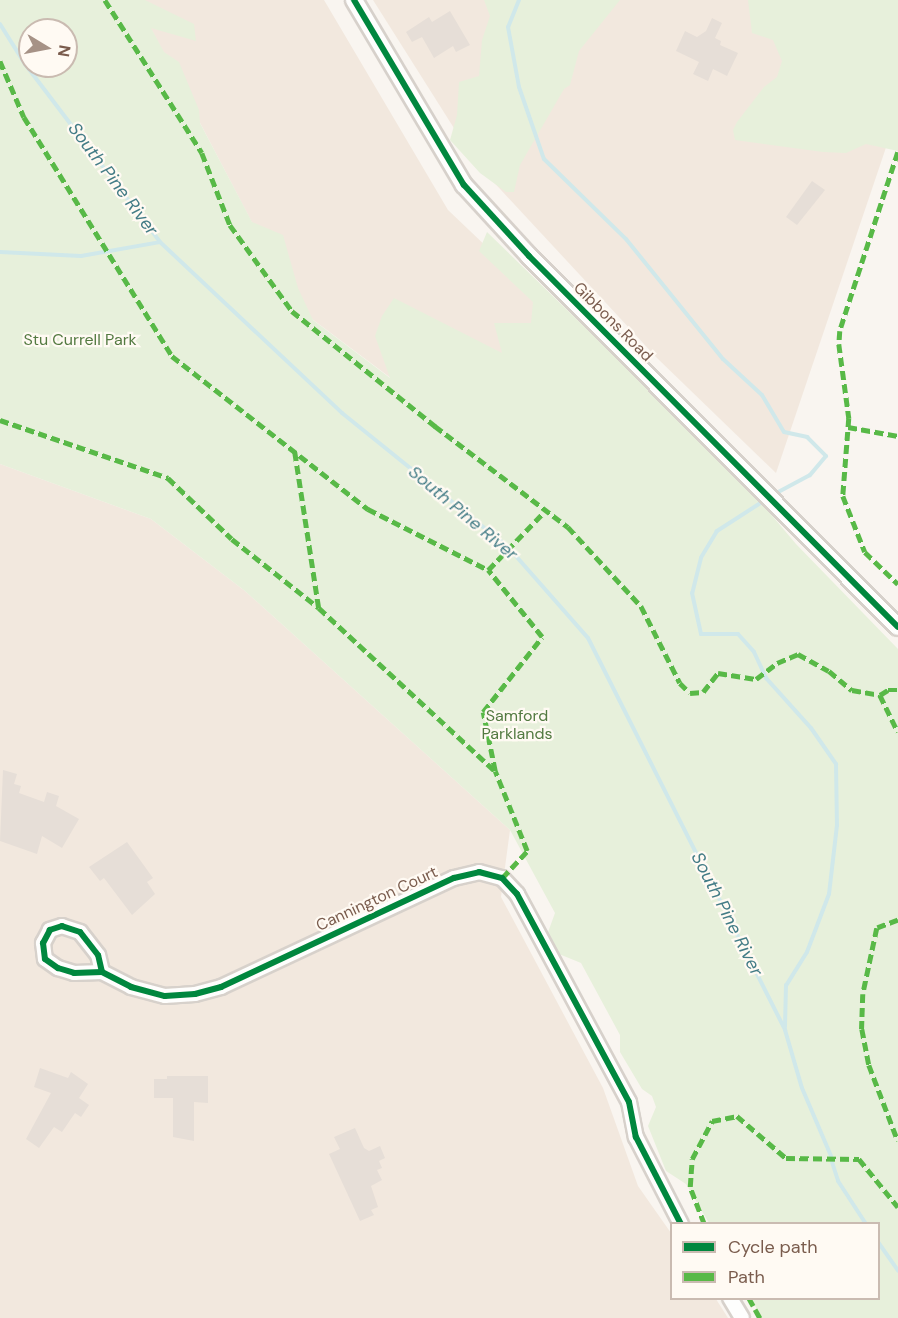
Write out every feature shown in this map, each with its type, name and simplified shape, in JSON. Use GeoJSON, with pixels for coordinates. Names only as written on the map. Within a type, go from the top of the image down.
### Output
{"type":"FeatureCollection","features":[{"type":"Feature","properties":{"kind":"street","name":"Gibbons Road"},"geometry":{"type":"LineString","coordinates":[[354,0],[464,185],[529,256],[898,627]]}},
{"type":"Feature","properties":{"kind":"street","name":"Cannington Court"},"geometry":{"type":"LineString","coordinates":[[102,972],[95,949],[80,932],[62,926],[50,930],[43,943],[45,959],[74,973],[102,972],[131,987],[165,996],[195,994],[221,987],[454,878],[479,872],[502,878],[517,894],[629,1102],[636,1137],[680,1222]]}},
{"type":"Feature","properties":{"kind":"street"},"geometry":{"type":"LineString","coordinates":[[731,1300],[742,1318]]}},
{"type":"Feature","properties":{"kind":"shaded area"},"geometry":{"type":"Polygon","coordinates":[[[136,0],[324,0],[448,210],[762,509],[603,537],[296,307],[136,0]]]}},
{"type":"Feature","properties":{"kind":"shaded area"},"geometry":{"type":"Polygon","coordinates":[[[373,0],[898,0],[898,112],[776,473],[657,358],[476,163],[373,0]]]}},
{"type":"Feature","properties":{"kind":"shaded area"},"geometry":{"type":"Polygon","coordinates":[[[0,464],[151,519],[245,591],[510,830],[501,897],[603,1088],[638,1186],[670,1232],[670,1300],[717,1300],[728,1318],[0,1318],[0,464]]]}},
{"type":"Feature","properties":{"kind":"green space"},"geometry":{"type":"Polygon","coordinates":[[[0,0],[145,0],[194,24],[196,41],[151,28],[164,52],[179,62],[199,110],[200,123],[252,222],[283,235],[298,288],[313,320],[390,378],[375,336],[382,316],[394,298],[502,353],[494,323],[531,323],[533,302],[479,251],[487,232],[742,480],[796,544],[898,649],[898,1318],[762,1318],[752,1300],[880,1300],[880,1222],[708,1222],[686,1184],[666,1171],[648,1126],[656,1107],[652,1096],[642,1089],[620,1052],[620,1035],[581,963],[559,954],[547,935],[555,913],[510,830],[245,591],[151,519],[0,464],[0,0]]]}},
{"type":"Feature","properties":{"kind":"green space"},"geometry":{"type":"Polygon","coordinates":[[[484,0],[620,0],[579,51],[570,85],[564,89],[520,165],[514,192],[506,192],[480,173],[450,140],[457,115],[459,82],[479,76],[482,40],[490,16],[484,0]]]}},
{"type":"Feature","properties":{"kind":"green space"},"geometry":{"type":"Polygon","coordinates":[[[748,0],[898,0],[898,151],[866,144],[846,153],[823,152],[735,140],[733,130],[737,122],[764,87],[777,77],[782,61],[773,40],[752,33],[748,0]]]}},
{"type":"Feature","properties":{"kind":"building"},"geometry":{"type":"Polygon","coordinates":[[[450,11],[470,45],[456,52],[453,46],[434,58],[422,37],[412,42],[406,32],[429,17],[432,22],[450,11]]]}},
{"type":"Feature","properties":{"kind":"building"},"geometry":{"type":"Polygon","coordinates":[[[712,18],[722,23],[715,38],[721,41],[720,45],[738,53],[727,76],[713,69],[708,81],[693,74],[699,62],[676,51],[685,31],[697,37],[706,31],[712,18]]]}},
{"type":"Feature","properties":{"kind":"building"},"geometry":{"type":"Polygon","coordinates":[[[812,181],[825,190],[797,225],[786,217],[812,181]]]}},
{"type":"Feature","properties":{"kind":"building"},"geometry":{"type":"Polygon","coordinates":[[[3,770],[17,774],[14,784],[21,786],[19,793],[44,802],[47,792],[59,796],[56,806],[79,819],[62,848],[42,836],[37,854],[0,841],[3,770]]]}},
{"type":"Feature","properties":{"kind":"building"},"geometry":{"type":"Polygon","coordinates":[[[127,842],[153,878],[147,882],[155,894],[132,915],[104,878],[100,881],[89,867],[127,842]]]}},
{"type":"Feature","properties":{"kind":"building"},"geometry":{"type":"Polygon","coordinates":[[[40,1068],[68,1078],[71,1072],[88,1084],[79,1098],[89,1105],[81,1117],[75,1113],[62,1132],[54,1127],[39,1148],[26,1139],[51,1093],[34,1087],[40,1068]]]}},
{"type":"Feature","properties":{"kind":"building"},"geometry":{"type":"Polygon","coordinates":[[[167,1076],[208,1076],[208,1103],[194,1102],[194,1141],[173,1137],[173,1098],[154,1098],[154,1079],[167,1079],[167,1076]]]}},
{"type":"Feature","properties":{"kind":"building"},"geometry":{"type":"Polygon","coordinates":[[[355,1128],[364,1148],[369,1151],[380,1146],[385,1158],[379,1161],[382,1168],[377,1170],[382,1180],[371,1186],[378,1207],[371,1210],[374,1215],[360,1221],[329,1154],[340,1149],[334,1137],[355,1128]]]}},
{"type":"Feature","properties":{"kind":"waterway"},"geometry":{"type":"LineString","coordinates":[[519,0],[508,27],[519,87],[544,159],[626,239],[723,359],[762,395],[784,432],[807,437],[826,456],[810,475],[778,492]]}},
{"type":"Feature","properties":{"kind":"waterway","name":"South Pine River"},"geometry":{"type":"LineString","coordinates":[[0,24],[25,64],[160,242],[342,413],[508,547],[588,638],[785,1030],[802,1088],[831,1156]]}},
{"type":"Feature","properties":{"kind":"waterway"},"geometry":{"type":"LineString","coordinates":[[0,252],[81,256],[160,242]]}},
{"type":"Feature","properties":{"kind":"waterway"},"geometry":{"type":"LineString","coordinates":[[762,502],[717,531],[701,558],[692,593],[701,634],[738,634],[754,652],[766,678],[811,728],[836,764],[837,825],[829,894],[807,952],[786,985],[785,1027]]}},
{"type":"Feature","properties":{"kind":"waterway","name":"South Pine River"},"geometry":{"type":"LineString","coordinates":[[832,1162],[838,1181],[865,1222]]}},
{"type":"Feature","properties":{"kind":"waterway","name":"South Pine River"},"geometry":{"type":"LineString","coordinates":[[880,1245],[898,1271]]}},
{"type":"Feature","properties":{"kind":"marked path"},"geometry":{"type":"LineString","coordinates":[[105,0],[202,153],[230,225],[292,311],[435,426],[568,527],[641,606],[680,683],[690,693],[703,692],[718,673],[756,679],[777,663],[798,654],[829,671],[852,690],[880,695],[888,690],[898,690]]}},
{"type":"Feature","properties":{"kind":"marked path"},"geometry":{"type":"LineString","coordinates":[[0,61],[24,117],[172,356],[368,509],[488,570]]}},
{"type":"Feature","properties":{"kind":"marked path"},"geometry":{"type":"LineString","coordinates":[[898,152],[840,331],[839,344],[849,418],[843,496],[865,552],[898,584]]}},
{"type":"Feature","properties":{"kind":"marked path"},"geometry":{"type":"LineString","coordinates":[[0,420],[168,478],[232,539],[319,608]]}},
{"type":"Feature","properties":{"kind":"marked path"},"geometry":{"type":"LineString","coordinates":[[848,427],[898,436]]}},
{"type":"Feature","properties":{"kind":"marked path"},"geometry":{"type":"LineString","coordinates":[[295,452],[319,608],[495,771]]}},
{"type":"Feature","properties":{"kind":"marked path"},"geometry":{"type":"LineString","coordinates":[[502,878],[527,851],[495,771],[483,712],[542,637],[488,570],[546,510]]}},
{"type":"Feature","properties":{"kind":"marked path"},"geometry":{"type":"LineString","coordinates":[[880,695],[898,732]]}},
{"type":"Feature","properties":{"kind":"marked path"},"geometry":{"type":"LineString","coordinates":[[898,920],[877,928],[863,994],[862,1029],[869,1065],[898,1141]]}},
{"type":"Feature","properties":{"kind":"marked path"},"geometry":{"type":"LineString","coordinates":[[703,1222],[690,1187],[692,1159],[712,1121],[737,1116],[786,1158],[859,1159],[898,1207]]}},
{"type":"Feature","properties":{"kind":"marked path"},"geometry":{"type":"LineString","coordinates":[[750,1300],[760,1318]]}},
{"type":"Feature","properties":{"kind":"cycle path"},"geometry":{"type":"LineString","coordinates":[[354,0],[464,185],[529,256],[898,627]]}},
{"type":"Feature","properties":{"kind":"cycle path"},"geometry":{"type":"LineString","coordinates":[[102,972],[131,987],[165,996],[195,994],[221,987],[454,878],[479,872],[502,878],[517,894],[629,1102],[636,1137],[680,1222]]}},
{"type":"Feature","properties":{"kind":"cycle path"},"geometry":{"type":"LineString","coordinates":[[62,926],[80,932],[98,955],[102,972],[74,973],[58,968],[45,959],[43,943],[50,930],[62,926]]}},
{"type":"Feature","properties":{"kind":"park label","name":"Stu Currell Park"},"geometry":{"type":"Point","coordinates":[80,340]}},
{"type":"Feature","properties":{"kind":"park label","name":"Samford Parklands"},"geometry":{"type":"Point","coordinates":[517,725]}}]}
